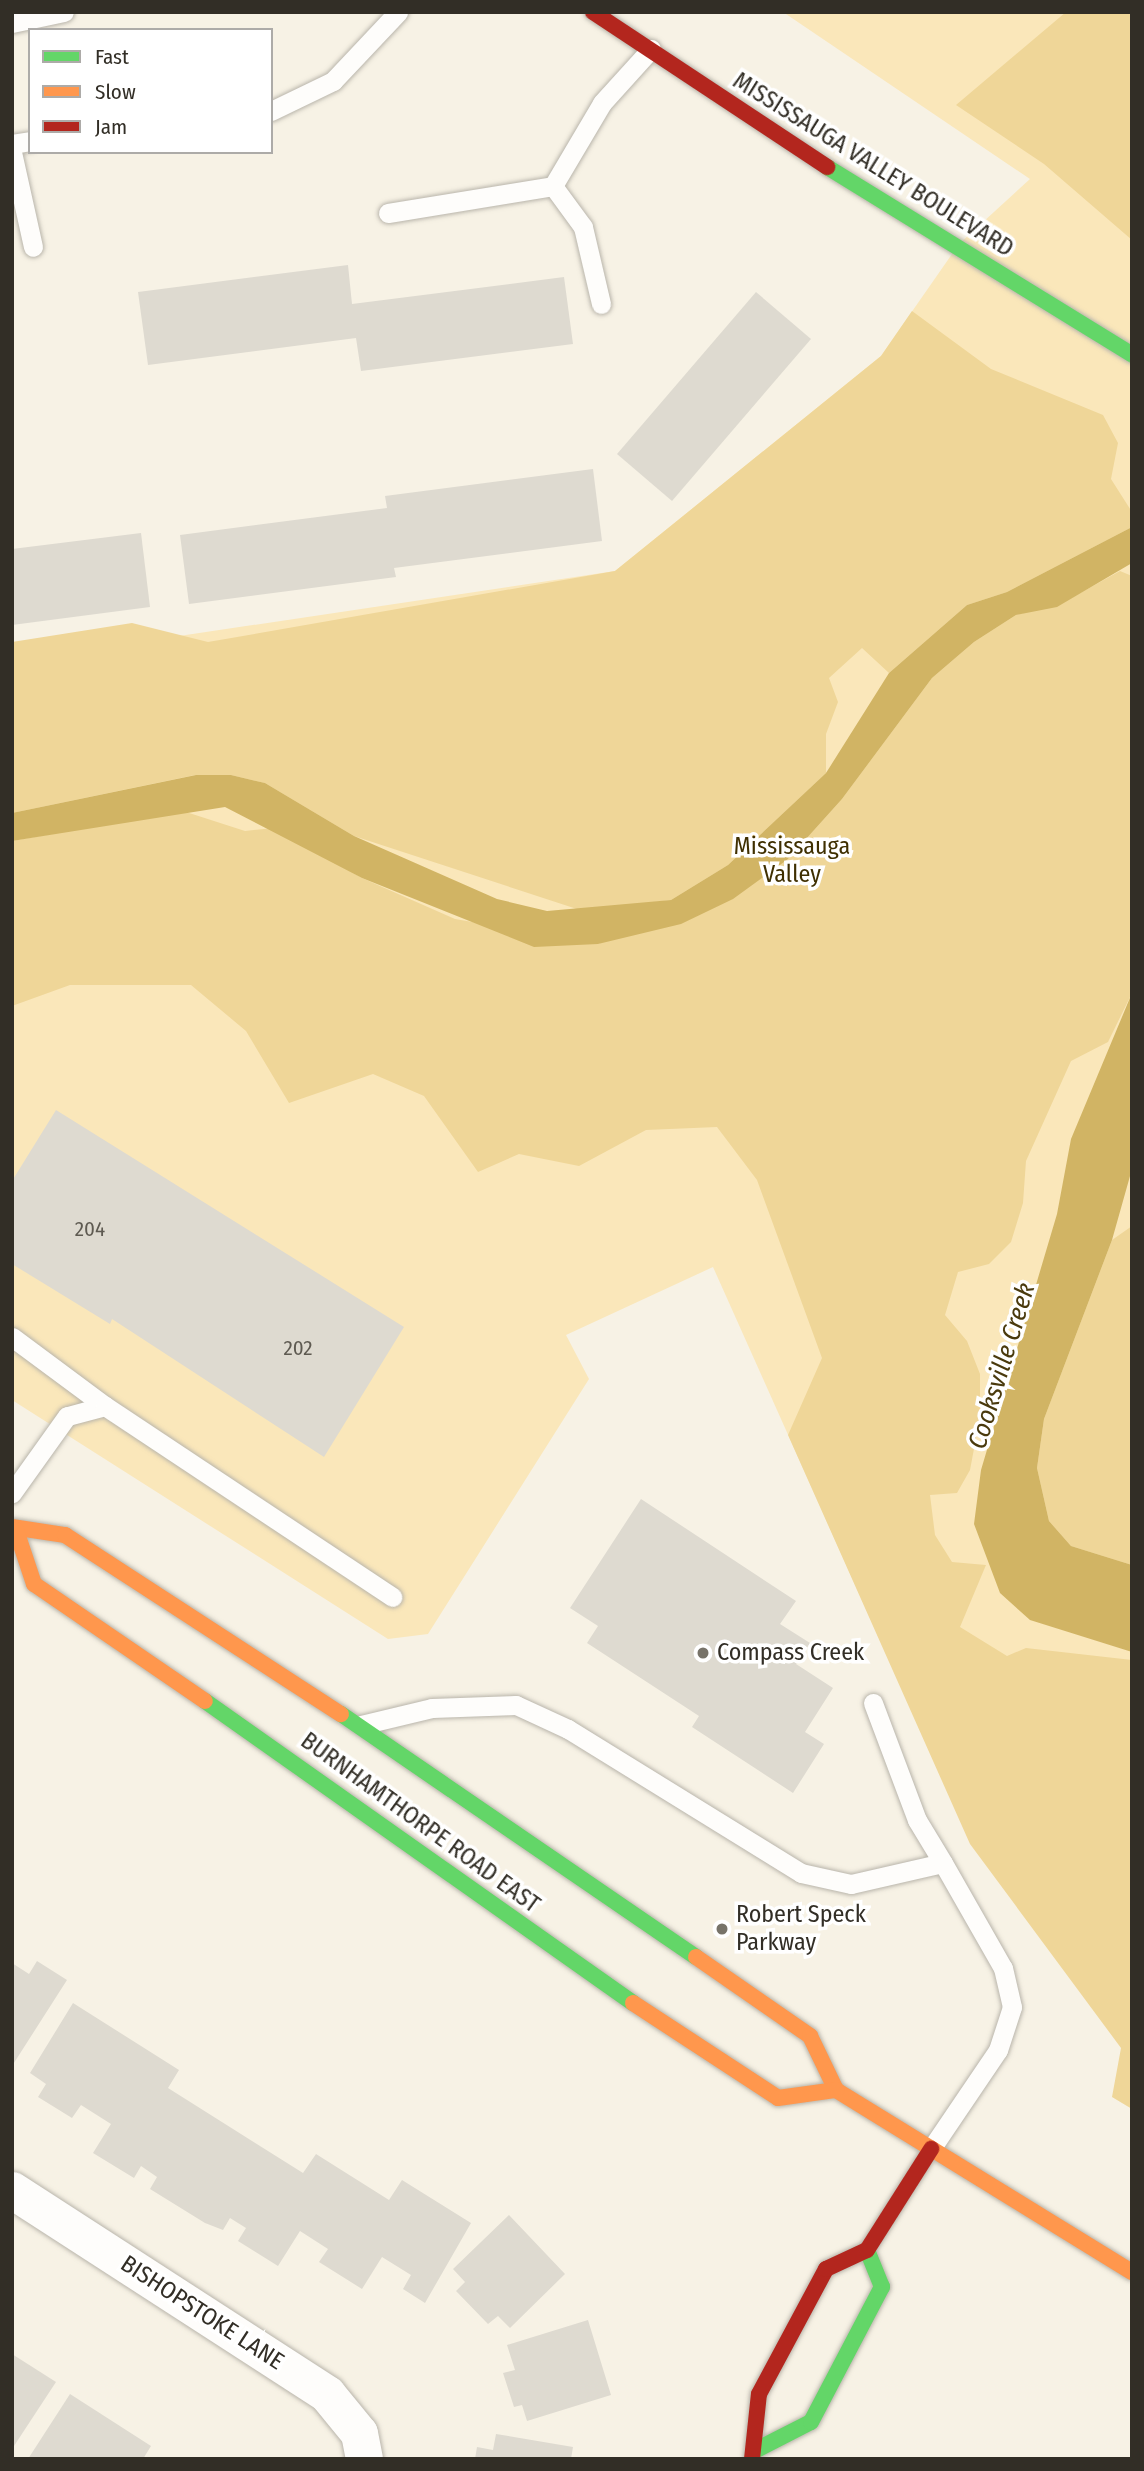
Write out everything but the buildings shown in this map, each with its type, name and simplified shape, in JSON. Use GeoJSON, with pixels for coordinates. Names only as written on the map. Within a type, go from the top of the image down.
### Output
{"type":"FeatureCollection","features":[{"type":"Feature","properties":{"kind":"main road","name":"MISSISSAUGA VALLEY BOULEVARD"},"geometry":{"type":"LineString","coordinates":[[593,12],[651,49],[777,138],[959,244],[1132,355]]}},
{"type":"Feature","properties":{"kind":"main road","name":"BURNHAMTHORPE ROAD EAST"},"geometry":{"type":"LineString","coordinates":[[14,1529],[65,1535],[356,1726],[810,2036],[836,2091],[778,2098],[625,1998],[376,1816],[34,1584],[14,1529]]}},
{"type":"Feature","properties":{"kind":"main road"},"geometry":{"type":"LineString","coordinates":[[836,2091],[1132,2272]]}},
{"type":"Feature","properties":{"kind":"main road"},"geometry":{"type":"LineString","coordinates":[[755,2454],[759,2395],[826,2269],[867,2250],[931,2149]]}},
{"type":"Feature","properties":{"kind":"main road"},"geometry":{"type":"LineString","coordinates":[[755,2454],[811,2422],[882,2287],[867,2250]]}},
{"type":"Feature","properties":{"kind":"street","name":"BISHOPSTOKE LANE"},"geometry":{"type":"LineString","coordinates":[[12,2190],[327,2395],[359,2433],[364,2459]]}},
{"type":"Feature","properties":{"kind":"lane"},"geometry":{"type":"LineString","coordinates":[[273,110],[333,82],[398,12]]}},
{"type":"Feature","properties":{"kind":"lane"},"geometry":{"type":"LineString","coordinates":[[12,23],[62,19]]}},
{"type":"Feature","properties":{"kind":"lane"},"geometry":{"type":"LineString","coordinates":[[553,186],[602,103],[651,49]]}},
{"type":"Feature","properties":{"kind":"lane"},"geometry":{"type":"LineString","coordinates":[[12,152],[33,247]]}},
{"type":"Feature","properties":{"kind":"lane"},"geometry":{"type":"LineString","coordinates":[[388,213],[553,186]]}},
{"type":"Feature","properties":{"kind":"lane"},"geometry":{"type":"LineString","coordinates":[[553,186],[583,227],[601,304]]}},
{"type":"Feature","properties":{"kind":"lane"},"geometry":{"type":"LineString","coordinates":[[12,1337],[105,1406],[392,1597]]}},
{"type":"Feature","properties":{"kind":"lane"},"geometry":{"type":"LineString","coordinates":[[12,1493],[67,1416],[105,1406]]}},
{"type":"Feature","properties":{"kind":"lane"},"geometry":{"type":"LineString","coordinates":[[873,1703],[917,1820],[1003,1968],[1012,2007],[998,2050],[931,2149]]}},
{"type":"Feature","properties":{"kind":"lane"},"geometry":{"type":"LineString","coordinates":[[356,1726],[432,1707],[516,1704],[568,1729],[801,1873],[851,1884],[943,1863]]}},
{"type":"Feature","properties":{"kind":"green space","name":"Mississauga Valley"},"geometry":{"type":"Polygon","coordinates":[[[783,12],[1132,12],[1132,2010],[946,1788],[713,1267],[566,1335],[589,1379],[428,1634],[388,1639],[12,1400],[12,661],[615,571],[881,356],[959,244],[1030,179],[783,12]]]}},
{"type":"Feature","properties":{"kind":"green space"},"geometry":{"type":"Polygon","coordinates":[[[1066,12],[1132,12],[1132,240],[1044,164],[956,105],[1066,12]]]}},
{"type":"Feature","properties":{"kind":"green space"},"geometry":{"type":"Polygon","coordinates":[[[912,311],[991,369],[1103,415],[1118,443],[1111,479],[1132,512],[1132,527],[1007,592],[967,605],[889,673],[862,648],[829,678],[838,702],[826,734],[826,773],[728,865],[671,900],[583,911],[354,836],[265,783],[231,775],[195,775],[12,813],[12,642],[132,623],[208,642],[615,571],[881,356],[912,311]]]}},
{"type":"Feature","properties":{"kind":"green space"},"geometry":{"type":"Polygon","coordinates":[[[1120,571],[1132,576],[1132,993],[1108,1042],[1071,1061],[1026,1161],[1023,1203],[1011,1242],[989,1264],[958,1272],[945,1315],[967,1341],[980,1374],[980,1417],[970,1470],[957,1493],[930,1495],[935,1535],[952,1562],[986,1565],[960,1627],[1007,1656],[1026,1648],[1132,1660],[1132,2109],[1112,2097],[1121,2048],[970,1844],[788,1435],[822,1358],[757,1180],[717,1127],[646,1130],[579,1166],[519,1154],[478,1172],[424,1096],[373,1074],[289,1103],[246,1031],[191,985],[70,985],[12,1006],[12,841],[183,811],[245,831],[274,828],[362,878],[455,919],[598,944],[788,859],[842,799],[932,678],[974,642],[1016,615],[1064,602],[1120,571]]]}},
{"type":"Feature","properties":{"kind":"green space"},"geometry":{"type":"Polygon","coordinates":[[[1132,1226],[1132,1565],[1071,1546],[1049,1521],[1037,1468],[1044,1419],[1112,1240],[1132,1226]]]}},
{"type":"Feature","properties":{"kind":"shaded area"},"geometry":{"type":"Polygon","coordinates":[[[1132,527],[1132,563],[1057,607],[1016,615],[974,642],[932,678],[842,799],[788,859],[733,899],[681,924],[598,944],[534,947],[362,878],[225,807],[12,841],[12,813],[196,775],[231,775],[265,783],[354,836],[497,899],[547,911],[671,900],[728,865],[826,773],[889,673],[967,605],[1007,592],[1132,527]]]}},
{"type":"Feature","properties":{"kind":"shaded area"},"geometry":{"type":"Polygon","coordinates":[[[1132,993],[1132,1169],[1112,1240],[1044,1419],[1037,1468],[1049,1521],[1071,1546],[1132,1565],[1132,1652],[1030,1620],[1000,1593],[974,1524],[981,1470],[1057,1214],[1071,1139],[1132,993]]]}},
{"type":"Feature","properties":{"kind":"traffic: fast"},"geometry":{"type":"LineString","coordinates":[[827,167],[1132,355]]}},
{"type":"Feature","properties":{"kind":"traffic: fast"},"geometry":{"type":"LineString","coordinates":[[205,1701],[633,2003]]}},
{"type":"Feature","properties":{"kind":"traffic: fast"},"geometry":{"type":"LineString","coordinates":[[341,1714],[696,1957]]}},
{"type":"Feature","properties":{"kind":"traffic: fast"},"geometry":{"type":"LineString","coordinates":[[758,2449],[811,2422],[882,2287],[867,2250]]}},
{"type":"Feature","properties":{"kind":"traffic: slow"},"geometry":{"type":"LineString","coordinates":[[12,1527],[65,1535],[341,1714]]}},
{"type":"Feature","properties":{"kind":"traffic: slow"},"geometry":{"type":"LineString","coordinates":[[16,1530],[34,1584],[205,1701]]}},
{"type":"Feature","properties":{"kind":"traffic: slow"},"geometry":{"type":"LineString","coordinates":[[696,1957],[810,2036],[836,2090],[1132,2272]]}},
{"type":"Feature","properties":{"kind":"traffic: slow"},"geometry":{"type":"LineString","coordinates":[[633,2003],[778,2098],[836,2090]]}},
{"type":"Feature","properties":{"kind":"traffic: jam"},"geometry":{"type":"LineString","coordinates":[[593,12],[827,167]]}},
{"type":"Feature","properties":{"kind":"traffic: jam"},"geometry":{"type":"LineString","coordinates":[[752,2459],[759,2394],[826,2269],[867,2250],[931,2149]]}},
{"type":"Feature","properties":{"kind":"place","name":"Compass Creek"},"geometry":{"type":"Point","coordinates":[703,1653]}},
{"type":"Feature","properties":{"kind":"place","name":"Robert Speck Parkway"},"geometry":{"type":"Point","coordinates":[722,1929]}},
{"type":"Feature","properties":{"kind":"water label","name":"Cooksville Creek"},"geometry":{"type":"Point","coordinates":[1002,1366]}}]}
